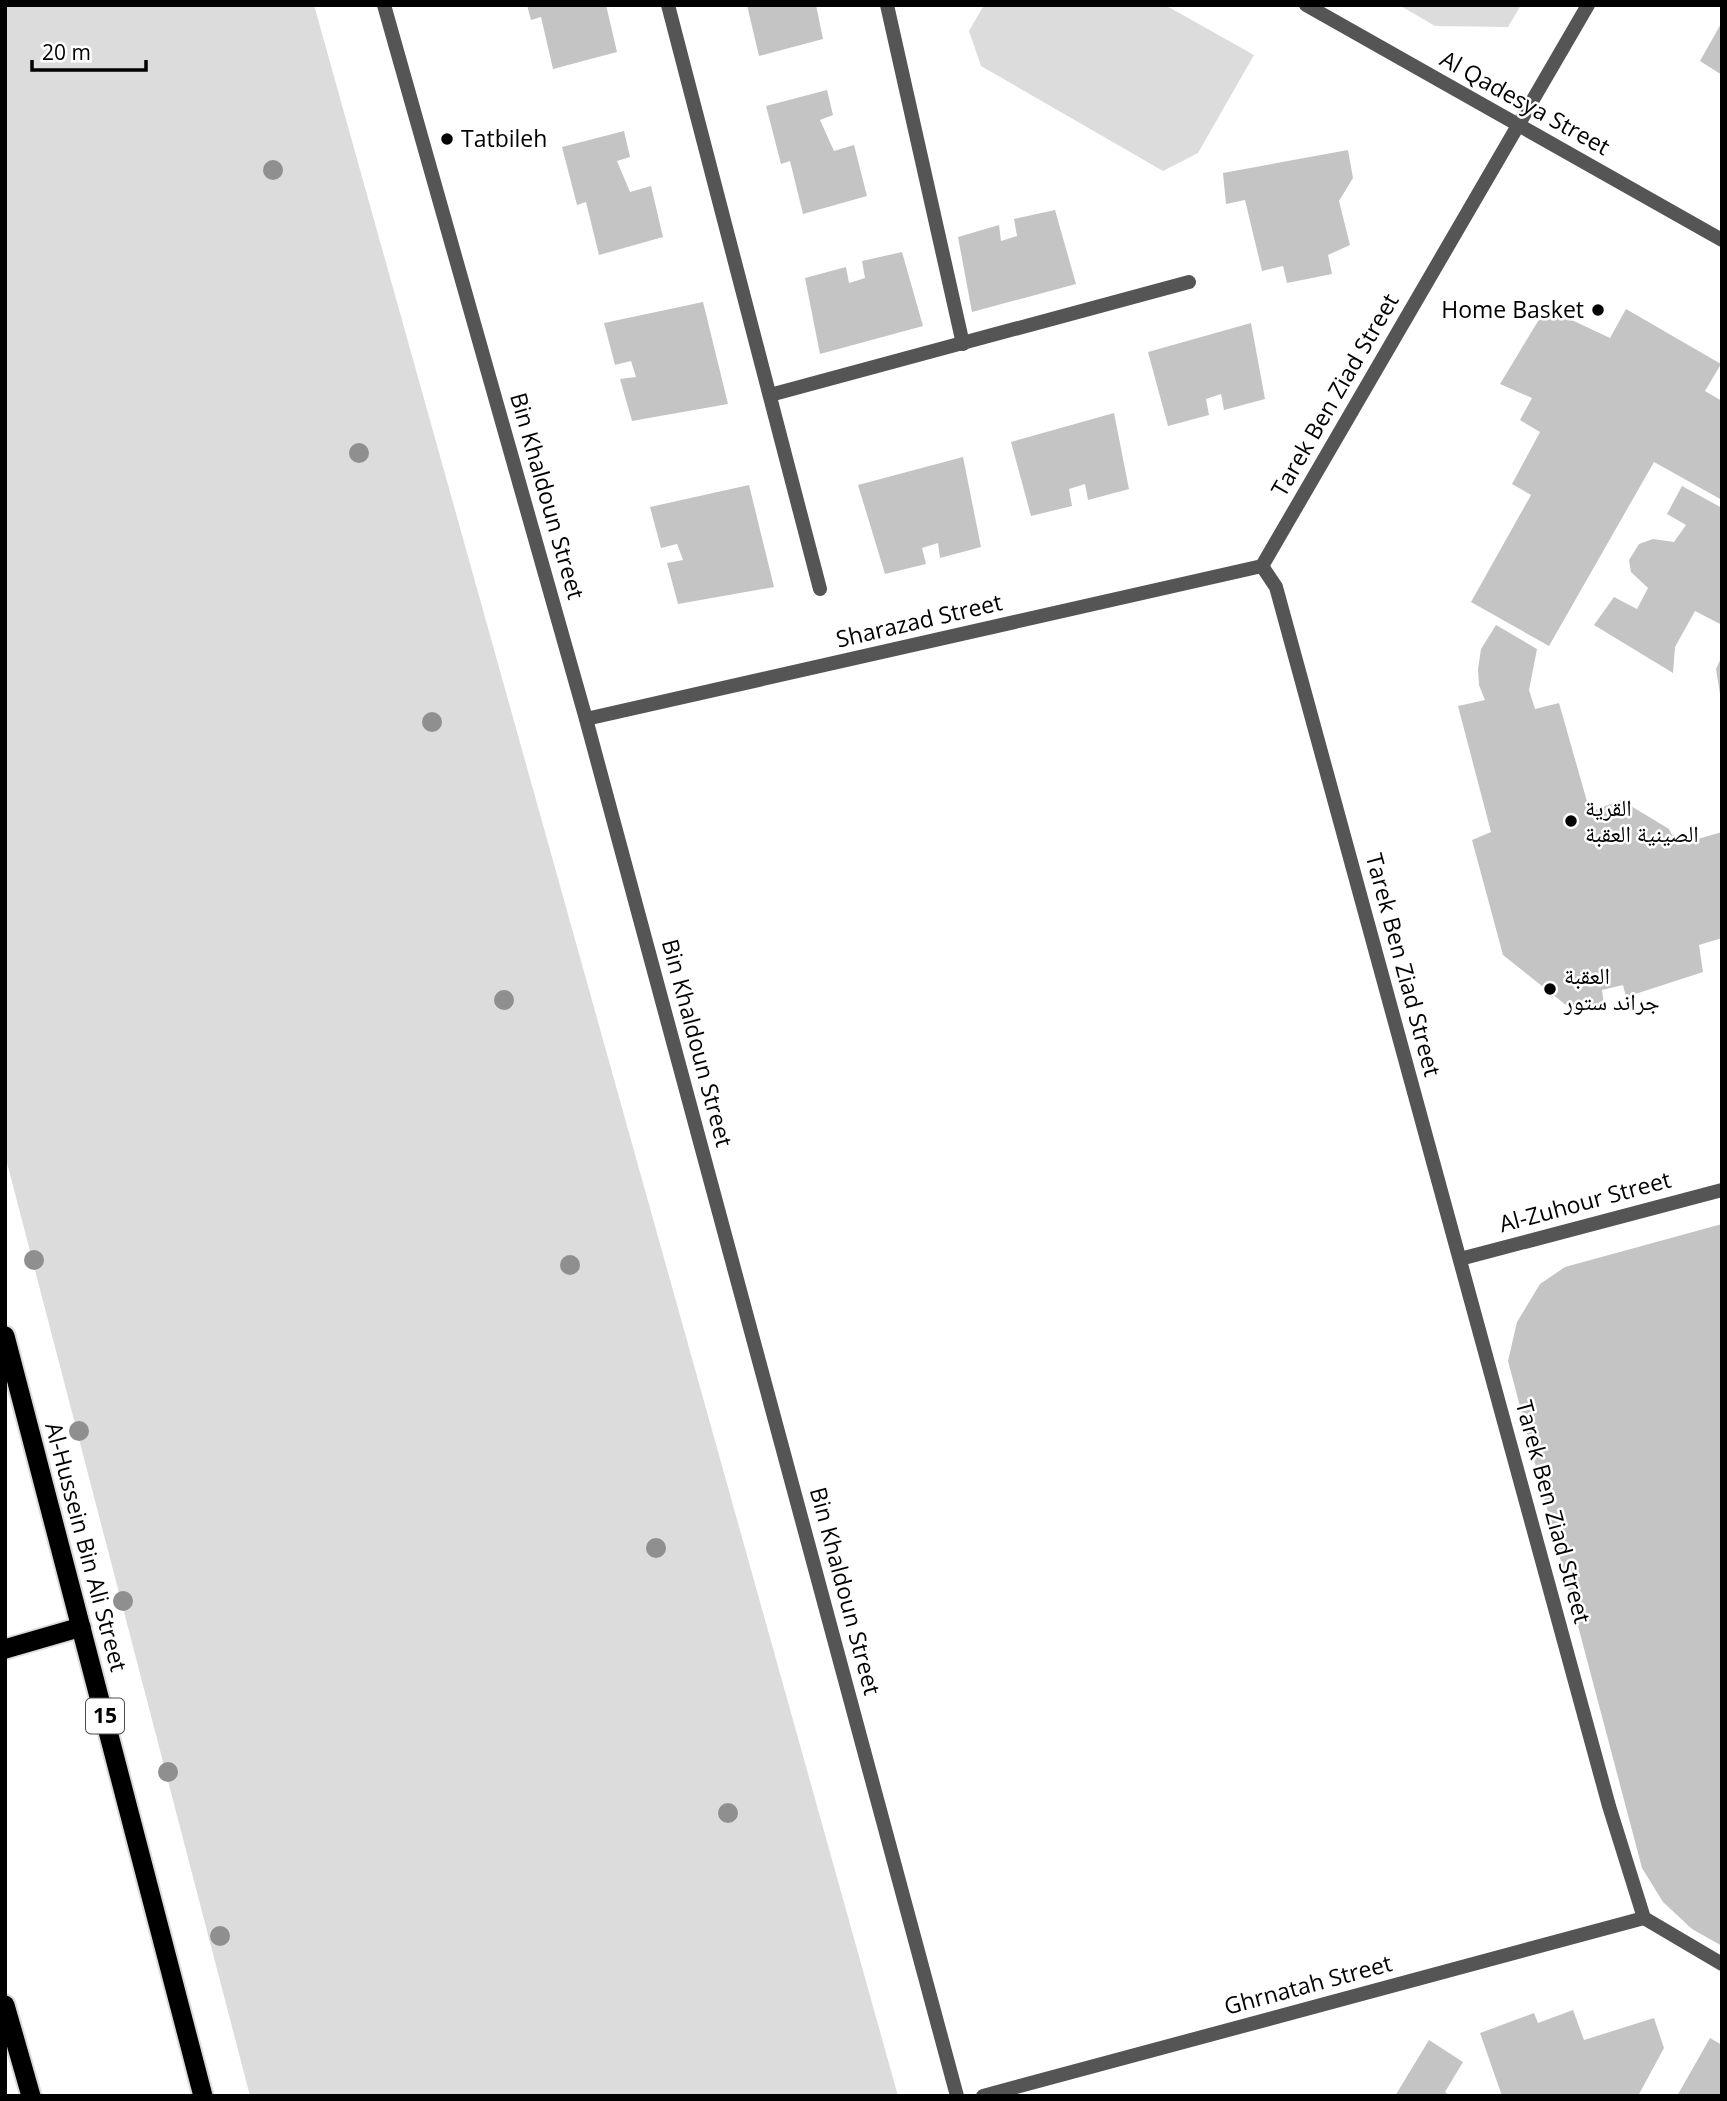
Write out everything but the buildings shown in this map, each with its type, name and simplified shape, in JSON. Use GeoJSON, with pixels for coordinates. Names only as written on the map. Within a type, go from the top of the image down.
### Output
{"type":"FeatureCollection","features":[{"type":"Feature","properties":{"kind":"highway","name":"Al-Hussein Bin Ali Street"},"geometry":{"type":"LineString","coordinates":[[5,1335],[203,2096]]}},
{"type":"Feature","properties":{"kind":"highway"},"geometry":{"type":"LineString","coordinates":[[5,1649],[82,1627]]}},
{"type":"Feature","properties":{"kind":"highway"},"geometry":{"type":"LineString","coordinates":[[5,2005],[31,2096]]}},
{"type":"Feature","properties":{"kind":"street","name":"Bin Khaldoun Street"},"geometry":{"type":"LineString","coordinates":[[384,5],[586,719],[957,2096]]}},
{"type":"Feature","properties":{"kind":"street"},"geometry":{"type":"LineString","coordinates":[[668,5],[820,589]]}},
{"type":"Feature","properties":{"kind":"street"},"geometry":{"type":"LineString","coordinates":[[887,5],[963,344]]}},
{"type":"Feature","properties":{"kind":"street","name":"Al Qadesya Street"},"geometry":{"type":"LineString","coordinates":[[1306,5],[1722,240]]}},
{"type":"Feature","properties":{"kind":"street","name":"Tarek Ben Ziad Street"},"geometry":{"type":"LineString","coordinates":[[1588,5],[1262,566],[1276,587],[1609,1806],[1644,1918]]}},
{"type":"Feature","properties":{"kind":"street"},"geometry":{"type":"LineString","coordinates":[[770,395],[1189,282]]}},
{"type":"Feature","properties":{"kind":"street","name":"Sharazad Street"},"geometry":{"type":"LineString","coordinates":[[586,719],[1262,566]]}},
{"type":"Feature","properties":{"kind":"street","name":"Al-Zuhour Street"},"geometry":{"type":"LineString","coordinates":[[1461,1259],[1722,1190]]}},
{"type":"Feature","properties":{"kind":"street"},"geometry":{"type":"LineString","coordinates":[[1644,1918],[1722,1964]]}},
{"type":"Feature","properties":{"kind":"street","name":"Ghrnatah Street"},"geometry":{"type":"LineString","coordinates":[[983,2096],[1644,1918]]}},
{"type":"Feature","properties":{"kind":"shaded area"},"geometry":{"type":"Polygon","coordinates":[[[5,5],[314,5],[898,2096],[250,2096],[5,1155],[5,5]]]}},
{"type":"Feature","properties":{"kind":"shaded area"},"geometry":{"type":"Polygon","coordinates":[[[984,5],[1165,5],[1254,55],[1198,153],[1163,171],[981,66],[969,31],[984,5]]]}},
{"type":"Feature","properties":{"kind":"shaded area"},"geometry":{"type":"Polygon","coordinates":[[[1399,5],[1521,5],[1508,27],[1435,26],[1399,5]]]}},
{"type":"Feature","properties":{"kind":"place","name":"Tatbileh"},"geometry":{"type":"Point","coordinates":[447,139]}},
{"type":"Feature","properties":{"kind":"place","name":"Home Basket"},"geometry":{"type":"Point","coordinates":[1598,310]}},
{"type":"Feature","properties":{"kind":"place","name":"القرية الصينية العقبة"},"geometry":{"type":"Point","coordinates":[1571,821]}},
{"type":"Feature","properties":{"kind":"place","name":"العقبة جراند ستور"},"geometry":{"type":"Point","coordinates":[1550,989]}}]}
